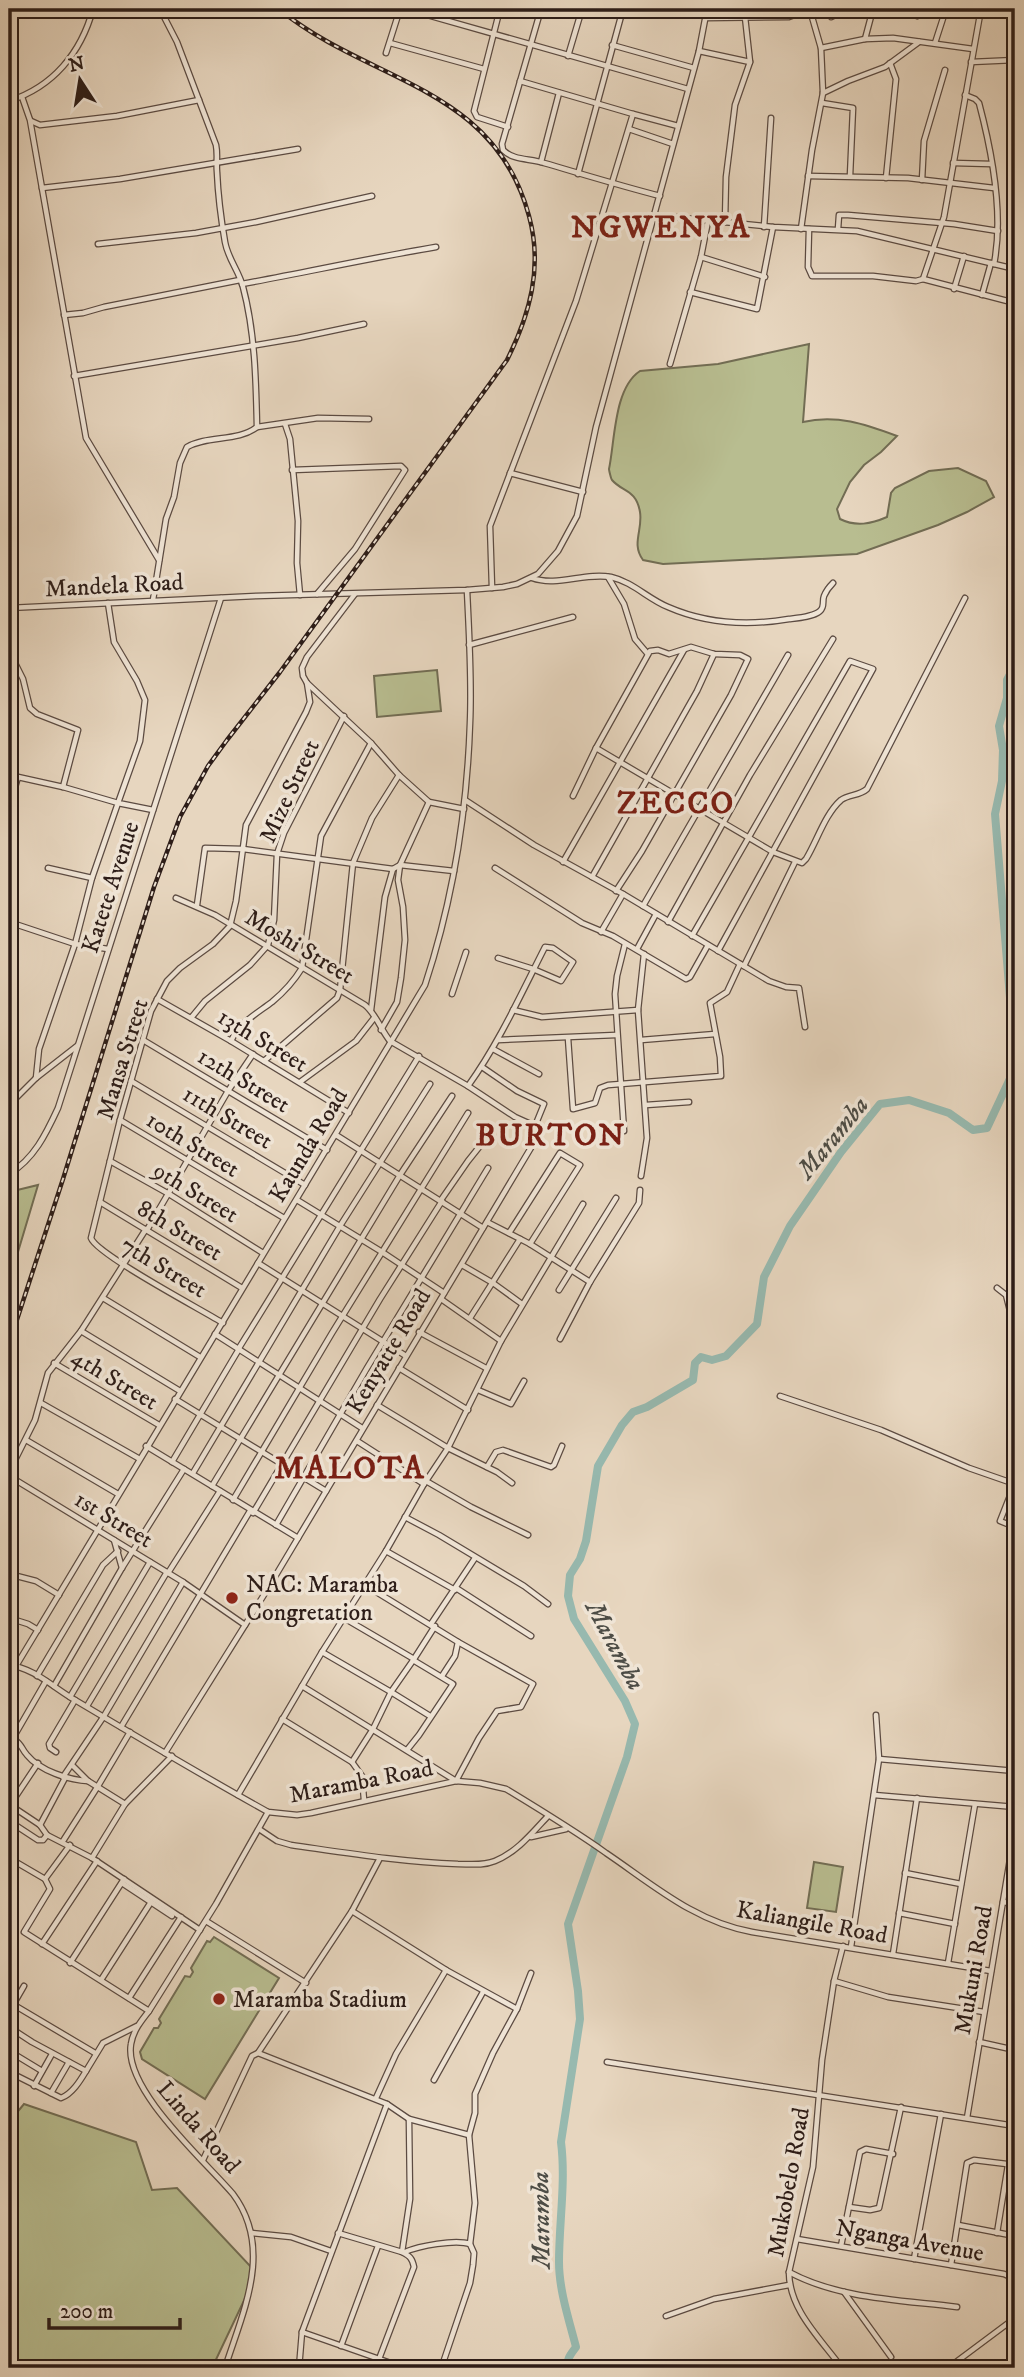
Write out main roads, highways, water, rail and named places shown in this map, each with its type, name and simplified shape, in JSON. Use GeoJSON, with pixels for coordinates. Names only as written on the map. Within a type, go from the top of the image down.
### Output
{"type":"FeatureCollection","features":[{"type":"Feature","properties":{"kind":"waterway","name":"Maramba"},"geometry":{"type":"LineString","coordinates":[[1015,665],[1007,680],[1007,698],[999,726],[1003,750],[1002,781],[995,814],[1015,1059]]}},
{"type":"Feature","properties":{"kind":"waterway"},"geometry":{"type":"LineString","coordinates":[[1003,750],[1015,739]]}},
{"type":"Feature","properties":{"kind":"waterway","name":"Maramba"},"geometry":{"type":"LineString","coordinates":[[568,2368],[568,2359],[576,2347],[559,2273],[563,2172],[561,2142],[580,2019],[568,1924],[627,1757],[635,1724],[625,1701],[574,1619],[568,1596],[570,1575],[580,1559],[586,1541],[598,1466],[622,1425],[633,1412],[647,1407],[693,1380],[695,1363],[701,1357],[712,1360],[726,1356],[757,1324],[764,1277],[790,1226],[841,1152],[880,1104],[909,1100],[949,1113],[973,1130],[987,1128],[1015,1068]]}},
{"type":"Feature","properties":{"kind":"railway"},"geometry":{"type":"LineString","coordinates":[[9,1344],[154,887],[180,817],[208,766],[280,672],[507,360],[522,325],[532,290],[535,254],[529,216],[512,173],[488,139],[458,112],[425,91],[314,34],[279,9]]}},
{"type":"Feature","properties":{"kind":"place","name":"NAC: Maramba Congretation"},"geometry":{"type":"Point","coordinates":[232,1598]}},
{"type":"Feature","properties":{"kind":"place","name":"Maramba Stadium"},"geometry":{"type":"Point","coordinates":[219,1999]}},
{"type":"Feature","properties":{"kind":"district","name":"NGWENYA"},"geometry":{"type":"Point","coordinates":[661,226]}},
{"type":"Feature","properties":{"kind":"district","name":"ZECCO"},"geometry":{"type":"Point","coordinates":[676,802]}},
{"type":"Feature","properties":{"kind":"district","name":"BURTON"},"geometry":{"type":"Point","coordinates":[551,1134]}},
{"type":"Feature","properties":{"kind":"district","name":"MALOTA"},"geometry":{"type":"Point","coordinates":[350,1467]}}]}
